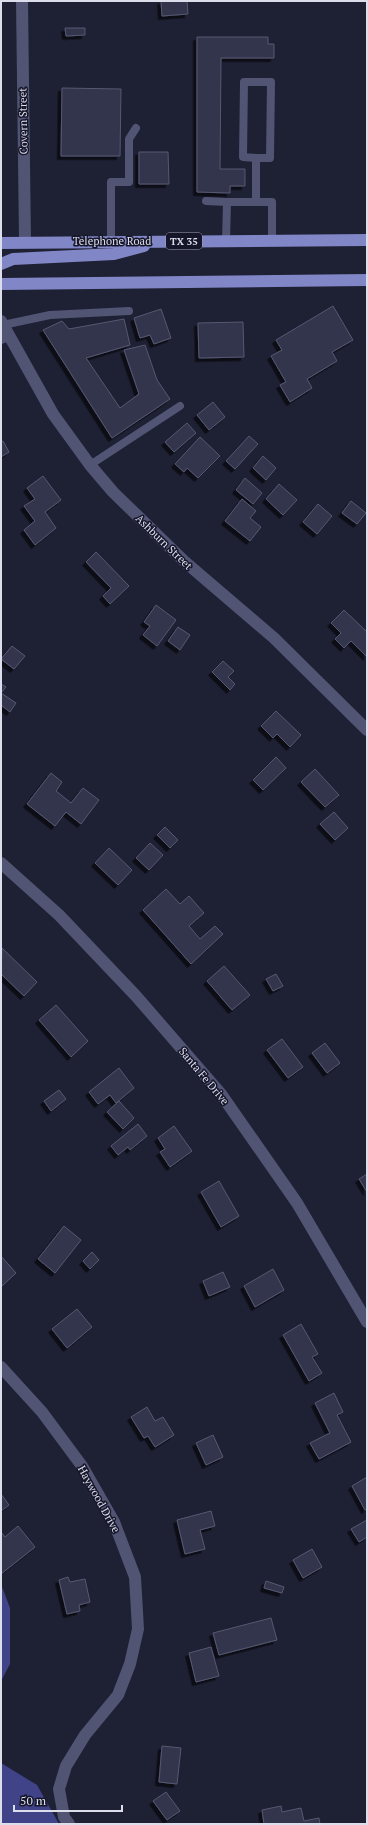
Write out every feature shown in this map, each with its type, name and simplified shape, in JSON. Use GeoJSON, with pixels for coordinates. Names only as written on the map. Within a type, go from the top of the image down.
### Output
{"type":"FeatureCollection","features":[{"type":"Feature","properties":{"kind":"main road","name":"Telephone Road"},"geometry":{"type":"LineString","coordinates":[[1,243],[24,241],[160,242],[367,240]]}},
{"type":"Feature","properties":{"kind":"main road"},"geometry":{"type":"LineString","coordinates":[[1,264],[12,259],[114,254],[160,242]]}},
{"type":"Feature","properties":{"kind":"main road"},"geometry":{"type":"LineString","coordinates":[[1,284],[367,280]]}},
{"type":"Feature","properties":{"kind":"street","name":"Covern Street"},"geometry":{"type":"LineString","coordinates":[[22,1],[24,241]]}},
{"type":"Feature","properties":{"kind":"street","name":"Ashburn Street"},"geometry":{"type":"LineString","coordinates":[[2,323],[5,338],[54,414],[90,465],[113,492],[184,561],[274,638],[367,730]]}},
{"type":"Feature","properties":{"kind":"street","name":"Santa Fe Drive"},"geometry":{"type":"LineString","coordinates":[[1,863],[69,925],[136,996],[221,1094],[297,1203],[367,1322]]}},
{"type":"Feature","properties":{"kind":"street","name":"Haywood Drive"},"geometry":{"type":"LineString","coordinates":[[1,1367],[42,1412],[82,1466],[114,1522],[135,1577],[138,1629],[130,1664],[118,1695],[85,1735],[66,1766],[58,1790],[64,1818],[69,1824]]}},
{"type":"Feature","properties":{"kind":"lane"},"geometry":{"type":"LineString","coordinates":[[244,82],[271,82],[270,158],[256,158],[243,157],[244,82]]}},
{"type":"Feature","properties":{"kind":"lane"},"geometry":{"type":"LineString","coordinates":[[111,242],[111,182],[129,182],[129,139],[136,128]]}},
{"type":"Feature","properties":{"kind":"lane"},"geometry":{"type":"LineString","coordinates":[[256,158],[256,202]]}},
{"type":"Feature","properties":{"kind":"lane"},"geometry":{"type":"LineString","coordinates":[[206,201],[272,202],[272,241]]}},
{"type":"Feature","properties":{"kind":"lane"},"geometry":{"type":"LineString","coordinates":[[226,241],[227,202]]}},
{"type":"Feature","properties":{"kind":"lane"},"geometry":{"type":"LineString","coordinates":[[2,323],[50,315],[129,311]]}},
{"type":"Feature","properties":{"kind":"lane"},"geometry":{"type":"LineString","coordinates":[[90,465],[180,406]]}},
{"type":"Feature","properties":{"kind":"shaded area"},"geometry":{"type":"Polygon","coordinates":[[[1,1584],[10,1608],[10,1664],[1,1681],[1,1584]]]}},
{"type":"Feature","properties":{"kind":"shaded area"},"geometry":{"type":"Polygon","coordinates":[[[1,1763],[37,1785],[59,1824],[1,1824],[1,1763]]]}},
{"type":"Feature","properties":{"kind":"building"},"geometry":{"type":"Polygon","coordinates":[[[161,1],[187,1],[188,14],[162,16],[161,1]]]}},
{"type":"Feature","properties":{"kind":"building"},"geometry":{"type":"Polygon","coordinates":[[[65,28],[85,28],[85,35],[66,36],[65,28]]]}},
{"type":"Feature","properties":{"kind":"building"},"geometry":{"type":"Polygon","coordinates":[[[197,37],[268,37],[268,44],[274,44],[274,58],[221,58],[220,169],[245,169],[245,186],[230,186],[230,193],[197,192],[197,37]]]}},
{"type":"Feature","properties":{"kind":"building"},"geometry":{"type":"Polygon","coordinates":[[[62,88],[121,89],[120,156],[61,156],[62,88]]]}},
{"type":"Feature","properties":{"kind":"building"},"geometry":{"type":"Polygon","coordinates":[[[139,152],[168,152],[169,184],[139,184],[139,152]]]}},
{"type":"Feature","properties":{"kind":"building"},"geometry":{"type":"Polygon","coordinates":[[[333,306],[353,340],[332,352],[337,361],[307,379],[312,388],[290,402],[280,385],[286,382],[271,356],[282,350],[276,340],[333,306]]]}},
{"type":"Feature","properties":{"kind":"building"},"geometry":{"type":"Polygon","coordinates":[[[161,309],[171,338],[154,344],[150,335],[140,338],[134,318],[161,309]]]}},
{"type":"Feature","properties":{"kind":"building"},"geometry":{"type":"Polygon","coordinates":[[[124,319],[130,345],[86,358],[120,408],[139,394],[124,350],[145,345],[157,380],[170,399],[112,438],[43,330],[62,321],[69,329],[124,319]]]}},
{"type":"Feature","properties":{"kind":"building"},"geometry":{"type":"Polygon","coordinates":[[[243,322],[244,357],[199,358],[198,323],[243,322]]]}},
{"type":"Feature","properties":{"kind":"building"},"geometry":{"type":"Polygon","coordinates":[[[213,402],[225,417],[209,430],[197,415],[213,402]]]}},
{"type":"Feature","properties":{"kind":"building"},"geometry":{"type":"Polygon","coordinates":[[[187,423],[196,433],[174,452],[165,442],[187,423]]]}},
{"type":"Feature","properties":{"kind":"building"},"geometry":{"type":"Polygon","coordinates":[[[249,436],[258,444],[235,469],[226,461],[249,436]]]}},
{"type":"Feature","properties":{"kind":"building"},"geometry":{"type":"Polygon","coordinates":[[[200,437],[220,456],[198,478],[187,468],[184,472],[175,464],[200,437]]]}},
{"type":"Feature","properties":{"kind":"building"},"geometry":{"type":"Polygon","coordinates":[[[3,441],[9,452],[1,457],[1,442],[3,441]]]}},
{"type":"Feature","properties":{"kind":"building"},"geometry":{"type":"Polygon","coordinates":[[[263,456],[276,468],[266,480],[253,468],[263,456]]]}},
{"type":"Feature","properties":{"kind":"building"},"geometry":{"type":"Polygon","coordinates":[[[43,476],[61,500],[45,512],[56,528],[35,545],[24,530],[35,521],[24,506],[35,499],[27,488],[43,476]]]}},
{"type":"Feature","properties":{"kind":"building"},"geometry":{"type":"Polygon","coordinates":[[[245,478],[262,493],[253,504],[236,490],[245,478]]]}},
{"type":"Feature","properties":{"kind":"building"},"geometry":{"type":"Polygon","coordinates":[[[279,484],[297,500],[283,515],[266,499],[279,484]]]}},
{"type":"Feature","properties":{"kind":"building"},"geometry":{"type":"Polygon","coordinates":[[[242,499],[256,511],[250,518],[261,527],[250,541],[225,521],[242,499]]]}},
{"type":"Feature","properties":{"kind":"building"},"geometry":{"type":"Polygon","coordinates":[[[351,501],[366,513],[357,524],[342,513],[351,501]]]}},
{"type":"Feature","properties":{"kind":"building"},"geometry":{"type":"Polygon","coordinates":[[[318,504],[332,516],[317,534],[303,522],[318,504]]]}},
{"type":"Feature","properties":{"kind":"building"},"geometry":{"type":"Polygon","coordinates":[[[96,552],[129,586],[110,604],[103,596],[111,588],[86,562],[96,552]]]}},
{"type":"Feature","properties":{"kind":"building"},"geometry":{"type":"Polygon","coordinates":[[[156,605],[176,620],[157,646],[143,635],[150,626],[144,622],[156,605]]]}},
{"type":"Feature","properties":{"kind":"building"},"geometry":{"type":"Polygon","coordinates":[[[344,610],[367,632],[367,657],[351,641],[344,648],[335,639],[341,633],[331,623],[344,610]]]}},
{"type":"Feature","properties":{"kind":"building"},"geometry":{"type":"Polygon","coordinates":[[[178,627],[190,635],[180,650],[168,641],[178,627]]]}},
{"type":"Feature","properties":{"kind":"building"},"geometry":{"type":"Polygon","coordinates":[[[12,646],[25,656],[14,669],[1,659],[12,646]]]}},
{"type":"Feature","properties":{"kind":"building"},"geometry":{"type":"Polygon","coordinates":[[[223,661],[234,671],[228,677],[235,684],[230,690],[212,672],[223,661]]]}},
{"type":"Feature","properties":{"kind":"building"},"geometry":{"type":"Polygon","coordinates":[[[1,684],[6,687],[1,693],[1,684]]]}},
{"type":"Feature","properties":{"kind":"building"},"geometry":{"type":"Polygon","coordinates":[[[1,693],[16,703],[10,712],[1,705],[1,693]]]}},
{"type":"Feature","properties":{"kind":"building"},"geometry":{"type":"Polygon","coordinates":[[[276,711],[301,735],[290,747],[277,734],[273,738],[261,726],[276,711]]]}},
{"type":"Feature","properties":{"kind":"building"},"geometry":{"type":"Polygon","coordinates":[[[276,757],[286,768],[263,790],[253,780],[276,757]]]}},
{"type":"Feature","properties":{"kind":"building"},"geometry":{"type":"Polygon","coordinates":[[[315,769],[339,795],[325,807],[301,782],[315,769]]]}},
{"type":"Feature","properties":{"kind":"building"},"geometry":{"type":"Polygon","coordinates":[[[51,773],[62,782],[56,791],[71,803],[83,788],[99,800],[81,824],[66,812],[55,826],[27,804],[51,773]]]}},
{"type":"Feature","properties":{"kind":"building"},"geometry":{"type":"Polygon","coordinates":[[[334,812],[348,828],[335,840],[320,824],[334,812]]]}},
{"type":"Feature","properties":{"kind":"building"},"geometry":{"type":"Polygon","coordinates":[[[165,827],[178,840],[170,848],[157,835],[165,827]]]}},
{"type":"Feature","properties":{"kind":"building"},"geometry":{"type":"Polygon","coordinates":[[[150,843],[163,855],[149,870],[136,858],[150,843]]]}},
{"type":"Feature","properties":{"kind":"building"},"geometry":{"type":"Polygon","coordinates":[[[109,848],[132,870],[118,885],[95,863],[109,848]]]}},
{"type":"Feature","properties":{"kind":"building"},"geometry":{"type":"Polygon","coordinates":[[[166,889],[180,904],[189,896],[204,913],[189,926],[200,939],[215,926],[223,934],[191,964],[143,910],[166,889]]]}},
{"type":"Feature","properties":{"kind":"building"},"geometry":{"type":"Polygon","coordinates":[[[2,948],[37,982],[24,996],[1,974],[2,948]]]}},
{"type":"Feature","properties":{"kind":"building"},"geometry":{"type":"Polygon","coordinates":[[[224,966],[250,995],[232,1010],[207,981],[224,966]]]}},
{"type":"Feature","properties":{"kind":"building"},"geometry":{"type":"Polygon","coordinates":[[[276,974],[283,986],[273,991],[266,979],[276,974]]]}},
{"type":"Feature","properties":{"kind":"building"},"geometry":{"type":"Polygon","coordinates":[[[56,1005],[88,1041],[71,1057],[39,1020],[56,1005]]]}},
{"type":"Feature","properties":{"kind":"building"},"geometry":{"type":"Polygon","coordinates":[[[282,1039],[303,1067],[288,1078],[267,1050],[282,1039]]]}},
{"type":"Feature","properties":{"kind":"building"},"geometry":{"type":"Polygon","coordinates":[[[325,1043],[340,1063],[327,1073],[312,1053],[325,1043]]]}},
{"type":"Feature","properties":{"kind":"building"},"geometry":{"type":"Polygon","coordinates":[[[119,1068],[134,1088],[116,1103],[110,1095],[98,1104],[89,1092],[119,1068]]]}},
{"type":"Feature","properties":{"kind":"building"},"geometry":{"type":"Polygon","coordinates":[[[59,1090],[66,1099],[51,1111],[44,1101],[59,1090]]]}},
{"type":"Feature","properties":{"kind":"building"},"geometry":{"type":"Polygon","coordinates":[[[119,1101],[134,1118],[123,1129],[107,1112],[119,1101]]]}},
{"type":"Feature","properties":{"kind":"building"},"geometry":{"type":"Polygon","coordinates":[[[138,1124],[147,1136],[130,1150],[128,1147],[118,1155],[111,1146],[138,1124]]]}},
{"type":"Feature","properties":{"kind":"building"},"geometry":{"type":"Polygon","coordinates":[[[174,1126],[192,1151],[170,1167],[160,1152],[165,1149],[158,1138],[174,1126]]]}},
{"type":"Feature","properties":{"kind":"building"},"geometry":{"type":"Polygon","coordinates":[[[367,1174],[367,1192],[359,1179],[367,1174]]]}},
{"type":"Feature","properties":{"kind":"building"},"geometry":{"type":"Polygon","coordinates":[[[219,1181],[239,1216],[221,1227],[201,1192],[219,1181]]]}},
{"type":"Feature","properties":{"kind":"building"},"geometry":{"type":"Polygon","coordinates":[[[64,1226],[81,1240],[55,1273],[38,1259],[64,1226]]]}},
{"type":"Feature","properties":{"kind":"building"},"geometry":{"type":"Polygon","coordinates":[[[92,1252],[99,1260],[90,1269],[83,1261],[92,1252]]]}},
{"type":"Feature","properties":{"kind":"building"},"geometry":{"type":"Polygon","coordinates":[[[1,1256],[16,1273],[1,1287],[1,1256]]]}},
{"type":"Feature","properties":{"kind":"building"},"geometry":{"type":"Polygon","coordinates":[[[273,1269],[284,1290],[255,1307],[244,1286],[273,1269]]]}},
{"type":"Feature","properties":{"kind":"building"},"geometry":{"type":"Polygon","coordinates":[[[223,1272],[230,1287],[209,1296],[203,1281],[223,1272]]]}},
{"type":"Feature","properties":{"kind":"building"},"geometry":{"type":"Polygon","coordinates":[[[77,1309],[92,1327],[67,1348],[52,1329],[77,1309]]]}},
{"type":"Feature","properties":{"kind":"building"},"geometry":{"type":"Polygon","coordinates":[[[301,1324],[318,1354],[312,1357],[322,1373],[309,1381],[283,1335],[301,1324]]]}},
{"type":"Feature","properties":{"kind":"building"},"geometry":{"type":"Polygon","coordinates":[[[334,1393],[343,1412],[337,1415],[351,1442],[319,1459],[310,1443],[330,1433],[315,1403],[334,1393]]]}},
{"type":"Feature","properties":{"kind":"building"},"geometry":{"type":"Polygon","coordinates":[[[147,1407],[155,1421],[163,1417],[174,1435],[155,1447],[148,1436],[144,1438],[131,1417],[147,1407]]]}},
{"type":"Feature","properties":{"kind":"building"},"geometry":{"type":"Polygon","coordinates":[[[213,1435],[223,1457],[206,1465],[196,1443],[213,1435]]]}},
{"type":"Feature","properties":{"kind":"building"},"geometry":{"type":"Polygon","coordinates":[[[367,1477],[367,1509],[365,1510],[352,1486],[367,1477]]]}},
{"type":"Feature","properties":{"kind":"building"},"geometry":{"type":"Polygon","coordinates":[[[1,1494],[9,1505],[1,1511],[1,1494]]]}},
{"type":"Feature","properties":{"kind":"building"},"geometry":{"type":"Polygon","coordinates":[[[211,1511],[215,1526],[200,1530],[205,1549],[185,1554],[177,1520],[211,1511]]]}},
{"type":"Feature","properties":{"kind":"building"},"geometry":{"type":"Polygon","coordinates":[[[367,1520],[367,1537],[359,1542],[351,1529],[367,1520]]]}},
{"type":"Feature","properties":{"kind":"building"},"geometry":{"type":"Polygon","coordinates":[[[18,1526],[35,1547],[1,1574],[1,1532],[5,1537],[18,1526]]]}},
{"type":"Feature","properties":{"kind":"building"},"geometry":{"type":"Polygon","coordinates":[[[312,1549],[322,1567],[303,1578],[293,1560],[312,1549]]]}},
{"type":"Feature","properties":{"kind":"building"},"geometry":{"type":"Polygon","coordinates":[[[68,1577],[70,1582],[85,1579],[90,1602],[79,1605],[80,1611],[67,1614],[59,1580],[68,1577]]]}},
{"type":"Feature","properties":{"kind":"building"},"geometry":{"type":"Polygon","coordinates":[[[266,1581],[284,1587],[282,1593],[264,1588],[266,1581]]]}},
{"type":"Feature","properties":{"kind":"building"},"geometry":{"type":"Polygon","coordinates":[[[271,1618],[277,1640],[219,1655],[213,1633],[271,1618]]]}},
{"type":"Feature","properties":{"kind":"building"},"geometry":{"type":"Polygon","coordinates":[[[211,1647],[219,1676],[196,1682],[189,1653],[211,1647]]]}},
{"type":"Feature","properties":{"kind":"building"},"geometry":{"type":"Polygon","coordinates":[[[162,1746],[181,1748],[177,1784],[159,1782],[162,1746]]]}},
{"type":"Feature","properties":{"kind":"building"},"geometry":{"type":"Polygon","coordinates":[[[166,1792],[180,1811],[167,1820],[153,1801],[166,1792]]]}},
{"type":"Feature","properties":{"kind":"building"},"geometry":{"type":"Polygon","coordinates":[[[281,1806],[282,1812],[301,1808],[304,1821],[319,1818],[320,1824],[264,1824],[262,1810],[281,1806]]]}}]}
